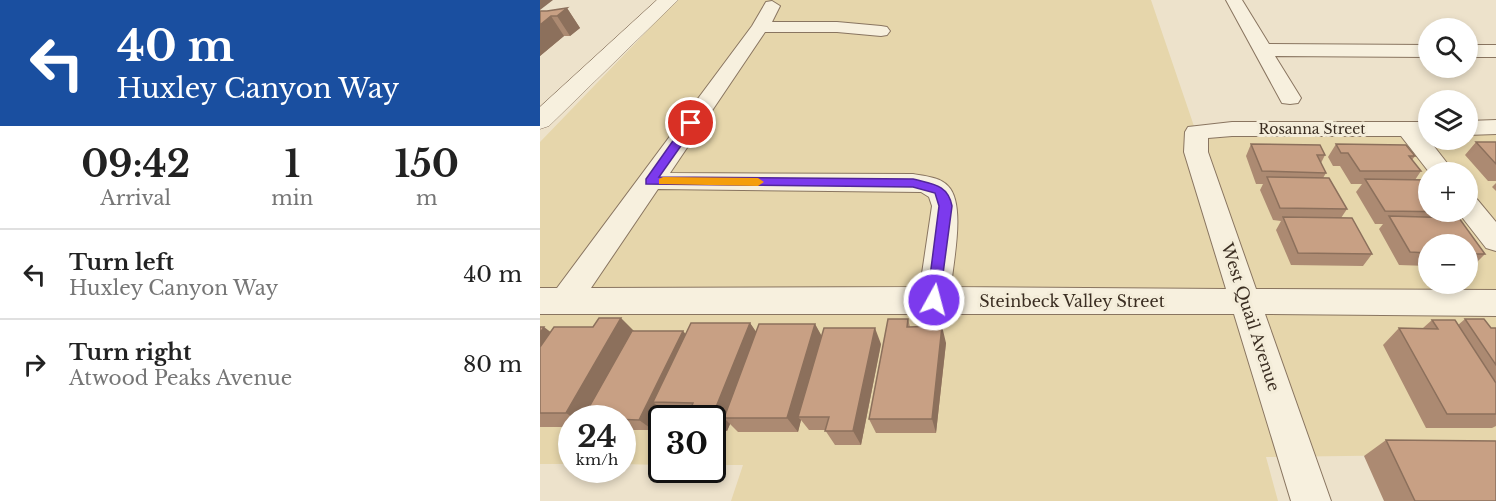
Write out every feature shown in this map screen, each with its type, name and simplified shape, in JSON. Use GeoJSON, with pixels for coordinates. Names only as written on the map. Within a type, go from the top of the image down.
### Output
{"type":"FeatureCollection","features":[{"type":"Feature","properties":{"kind":"street"},"geometry":{"type":"LineString","coordinates":[[540,121],[668,0]]}},
{"type":"Feature","properties":{"kind":"street"},"geometry":{"type":"LineString","coordinates":[[1234,0],[1290,98]]}},
{"type":"Feature","properties":{"kind":"street"},"geometry":{"type":"LineString","coordinates":[[552,301],[650,181],[760,27],[772,6]]}},
{"type":"Feature","properties":{"kind":"street"},"geometry":{"type":"LineString","coordinates":[[760,27],[837,27],[881,31]]}},
{"type":"Feature","properties":{"kind":"street"},"geometry":{"type":"LineString","coordinates":[[1263,51],[1418,51]]}},
{"type":"Feature","properties":{"kind":"street"},"geometry":{"type":"LineString","coordinates":[[1478,51],[1496,51]]}},
{"type":"Feature","properties":{"kind":"street"},"geometry":{"type":"LineString","coordinates":[[1478,128],[1496,128]]}},
{"type":"Feature","properties":{"kind":"street","name":"Rosanna Street"},"geometry":{"type":"LineString","coordinates":[[1196,132],[1232,129],[1418,129]]}},
{"type":"Feature","properties":{"kind":"street","name":"West Quail Avenue"},"geometry":{"type":"LineString","coordinates":[[1196,132],[1196,152],[1311,501]]}},
{"type":"Feature","properties":{"kind":"street"},"geometry":{"type":"LineString","coordinates":[[650,181],[913,183],[939,190],[944,197],[945,206],[934,300]]}},
{"type":"Feature","properties":{"kind":"street"},"geometry":{"type":"LineString","coordinates":[[1478,218],[1496,241]]}},
{"type":"Feature","properties":{"kind":"street","name":"Steinbeck Valley Street"},"geometry":{"type":"LineString","coordinates":[[552,301],[934,300],[1496,303]]}},
{"type":"Feature","properties":{"kind":"sand"},"geometry":{"type":"Polygon","coordinates":[[[677,0],[1151,0],[1196,132],[1418,129],[1418,150],[1478,150],[1478,128],[1496,127],[1496,454],[1266,457],[1278,501],[731,501],[743,465],[726,465],[726,405],[648,405],[648,465],[636,464],[636,405],[558,405],[558,464],[540,464],[540,142],[677,0]]]}},
{"type":"Feature","properties":{"kind":"building"},"geometry":{"type":"Polygon","coordinates":[[[567,8],[557,16],[551,16],[540,25],[540,11],[567,8]]]}},
{"type":"Feature","properties":{"kind":"building"},"geometry":{"type":"Polygon","coordinates":[[[1478,142],[1496,142],[1496,164],[1478,144],[1478,142]]]}},
{"type":"Feature","properties":{"kind":"building"},"geometry":{"type":"Polygon","coordinates":[[[1251,144],[1320,145],[1325,155],[1317,155],[1326,173],[1262,171],[1251,144]]]}},
{"type":"Feature","properties":{"kind":"building"},"geometry":{"type":"Polygon","coordinates":[[[1336,144],[1406,145],[1415,156],[1409,156],[1418,167],[1418,171],[1360,171],[1348,153],[1341,153],[1336,144]]]}},
{"type":"Feature","properties":{"kind":"building"},"geometry":{"type":"Polygon","coordinates":[[[1267,177],[1329,178],[1347,209],[1280,208],[1267,177]]]}},
{"type":"Feature","properties":{"kind":"building"},"geometry":{"type":"Polygon","coordinates":[[[1365,179],[1418,180],[1418,212],[1385,211],[1365,179]]]}},
{"type":"Feature","properties":{"kind":"building"},"geometry":{"type":"Polygon","coordinates":[[[1389,216],[1418,217],[1418,222],[1462,222],[1471,234],[1418,234],[1418,252],[1410,252],[1389,216]]]}},
{"type":"Feature","properties":{"kind":"building"},"geometry":{"type":"Polygon","coordinates":[[[1283,217],[1352,218],[1372,254],[1298,253],[1283,217]]]}},
{"type":"Feature","properties":{"kind":"building"},"geometry":{"type":"Polygon","coordinates":[[[1478,244],[1485,254],[1478,254],[1478,244]]]}},
{"type":"Feature","properties":{"kind":"building"},"geometry":{"type":"Polygon","coordinates":[[[599,318],[621,318],[571,405],[558,405],[558,413],[540,413],[540,347],[554,327],[593,327],[599,318]]]}},
{"type":"Feature","properties":{"kind":"building"},"geometry":{"type":"Polygon","coordinates":[[[888,319],[908,319],[907,327],[942,326],[932,419],[869,419],[888,319]]]}},
{"type":"Feature","properties":{"kind":"building"},"geometry":{"type":"Polygon","coordinates":[[[1465,319],[1484,319],[1491,328],[1496,328],[1496,365],[1465,319]]]}},
{"type":"Feature","properties":{"kind":"building"},"geometry":{"type":"Polygon","coordinates":[[[1432,320],[1455,320],[1496,383],[1496,414],[1447,414],[1399,328],[1438,329],[1432,320]]]}},
{"type":"Feature","properties":{"kind":"building"},"geometry":{"type":"Polygon","coordinates":[[[691,323],[750,323],[717,405],[653,402],[691,323]]]}},
{"type":"Feature","properties":{"kind":"building"},"geometry":{"type":"Polygon","coordinates":[[[759,324],[815,324],[787,418],[726,418],[759,324]]]}},
{"type":"Feature","properties":{"kind":"building"},"geometry":{"type":"Polygon","coordinates":[[[824,328],[875,328],[853,431],[825,431],[829,417],[798,417],[824,328]]]}},
{"type":"Feature","properties":{"kind":"building"},"geometry":{"type":"Polygon","coordinates":[[[632,331],[683,331],[639,420],[636,420],[636,405],[590,405],[632,331]]]}},
{"type":"Feature","properties":{"kind":"building"},"geometry":{"type":"Polygon","coordinates":[[[1386,440],[1496,441],[1496,501],[1415,501],[1386,440]]]}},
{"type":"Feature","properties":{"kind":"slow traffic"},"geometry":{"type":"LineString","coordinates":[[663,181],[758,182]]}},
{"type":"Feature","properties":{"kind":"route"},"geometry":{"type":"LineString","coordinates":[[691,123],[650,181],[913,183],[939,190],[944,197],[945,206],[934,300]]}}]}
